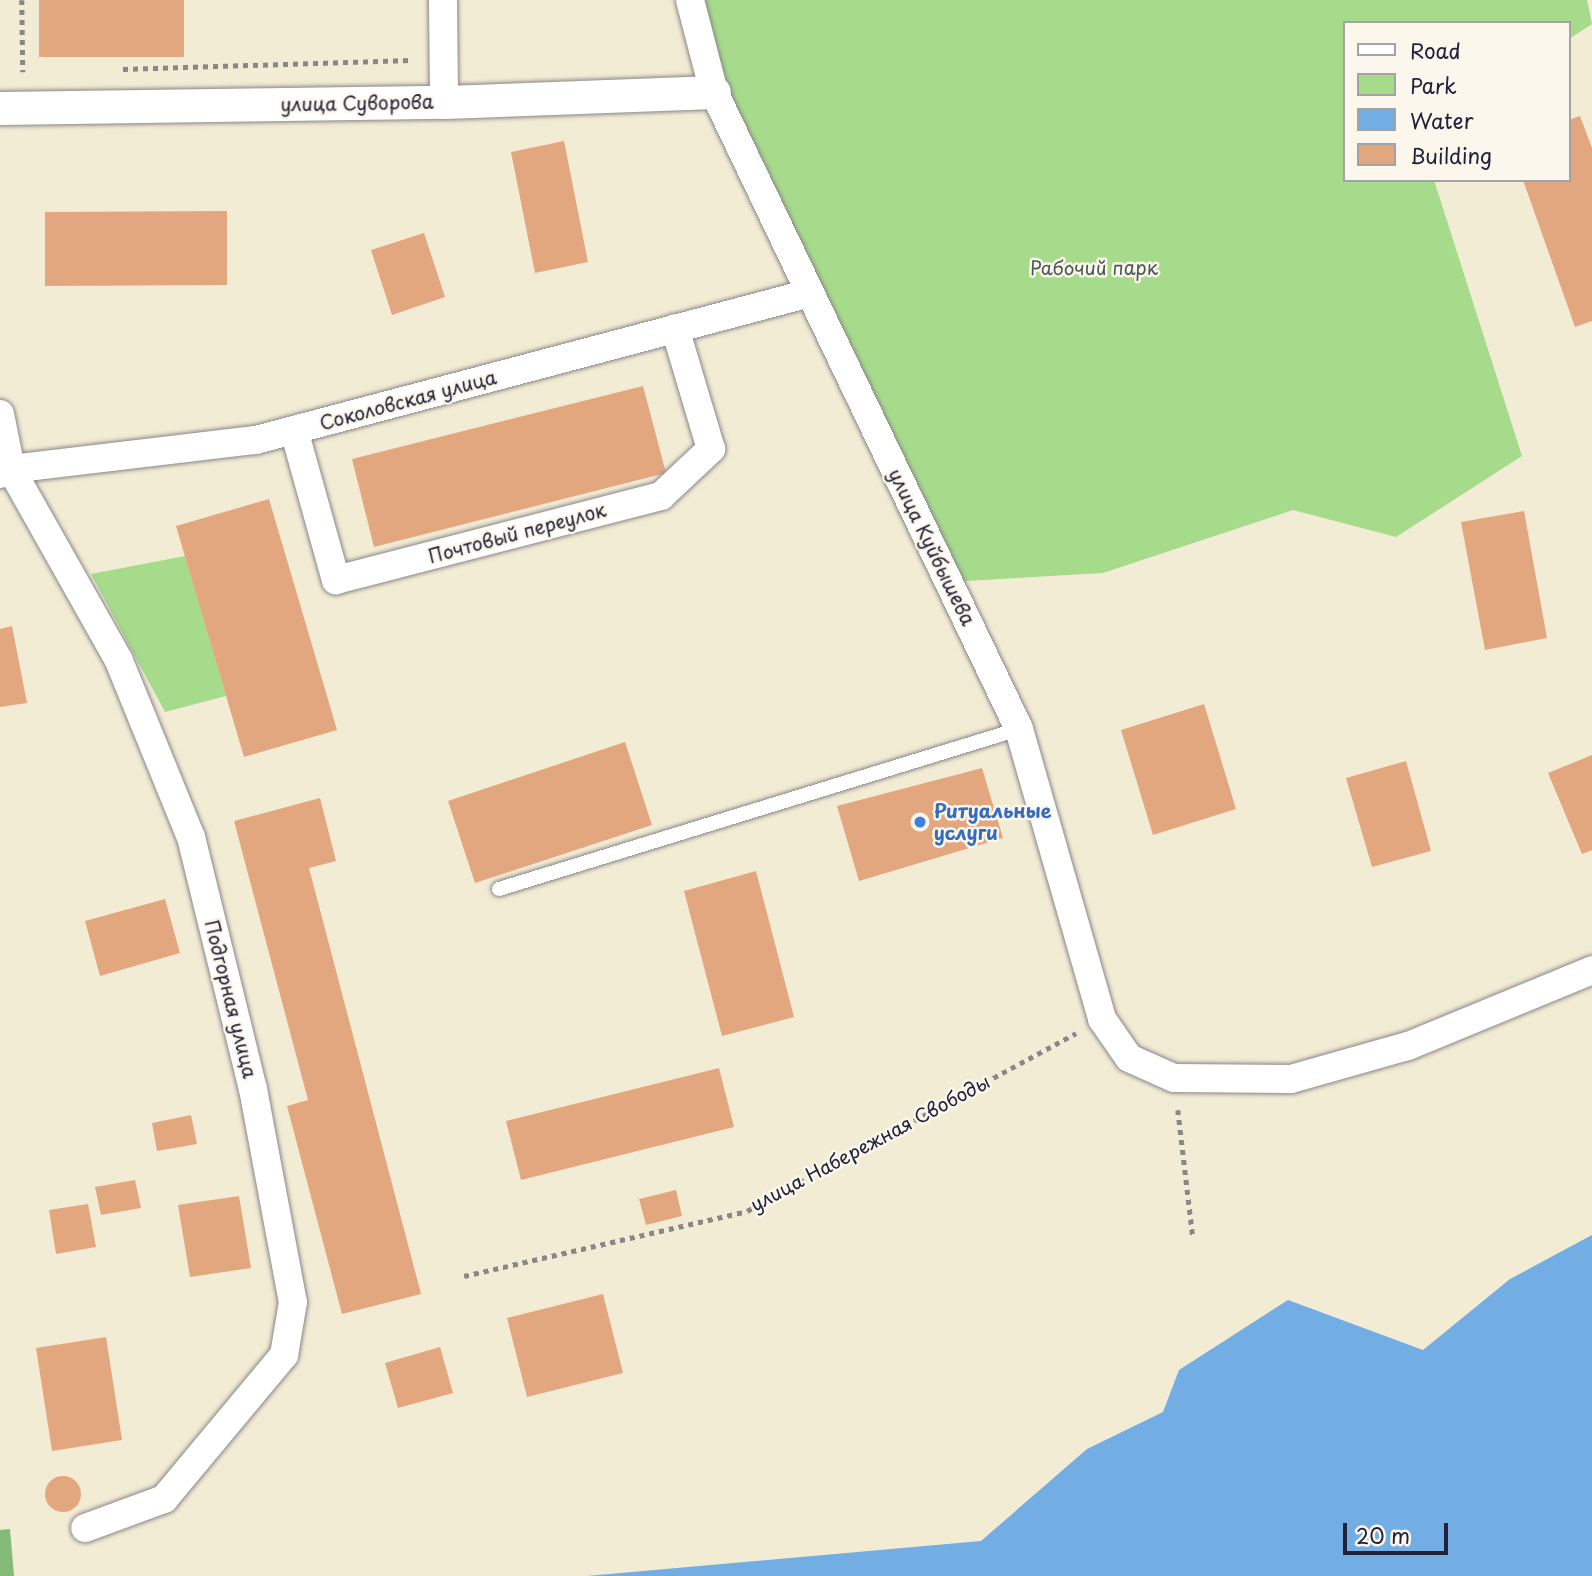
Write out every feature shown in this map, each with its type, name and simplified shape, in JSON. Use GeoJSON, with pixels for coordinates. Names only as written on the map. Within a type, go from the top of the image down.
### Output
{"type":"FeatureCollection","features":[{"type":"Feature","properties":{"kind":"street"},"geometry":{"type":"LineString","coordinates":[[443,0],[444,102]]}},
{"type":"Feature","properties":{"kind":"street","name":"улица Куйбышева"},"geometry":{"type":"LineString","coordinates":[[690,0],[713,92],[1018,729],[1102,1019],[1129,1058],[1174,1077]]}},
{"type":"Feature","properties":{"kind":"street","name":"улица Суворова"},"geometry":{"type":"LineString","coordinates":[[0,108],[444,102],[713,92]]}},
{"type":"Feature","properties":{"kind":"street","name":"Соколовская улица"},"geometry":{"type":"LineString","coordinates":[[6,471],[256,440],[810,293]]}},
{"type":"Feature","properties":{"kind":"street","name":"Почтовый переулок"},"geometry":{"type":"LineString","coordinates":[[294,430],[336,580],[661,496],[711,449],[675,328]]}},
{"type":"Feature","properties":{"kind":"street","name":"Подгорная улица"},"geometry":{"type":"LineString","coordinates":[[0,414],[6,471],[119,661],[191,837],[254,1089],[293,1302],[284,1355],[164,1499],[85,1528]]}},
{"type":"Feature","properties":{"kind":"street"},"geometry":{"type":"LineString","coordinates":[[1174,1077],[1291,1079],[1408,1046],[1592,970]]}},
{"type":"Feature","properties":{"kind":"lane"},"geometry":{"type":"LineString","coordinates":[[499,889],[1018,729]]}},
{"type":"Feature","properties":{"kind":"path"},"geometry":{"type":"LineString","coordinates":[[22,0],[22,72],[35,71]]}},
{"type":"Feature","properties":{"kind":"path"},"geometry":{"type":"LineString","coordinates":[[117,69],[444,59]]}},
{"type":"Feature","properties":{"kind":"path","name":"улица Набережная Свободы"},"geometry":{"type":"LineString","coordinates":[[464,1276],[747,1211],[1102,1019]]}},
{"type":"Feature","properties":{"kind":"path"},"geometry":{"type":"LineString","coordinates":[[1174,1077],[1194,1238]]}},
{"type":"Feature","properties":{"kind":"green space","name":"Рабочий парк"},"geometry":{"type":"Polygon","coordinates":[[[690,0],[1587,0],[1592,24],[1571,38],[1571,21],[1344,21],[1344,182],[1435,182],[1522,456],[1396,537],[1293,510],[1103,573],[949,582],[714,92],[690,0]]]}},
{"type":"Feature","properties":{"kind":"green space"},"geometry":{"type":"Polygon","coordinates":[[[185,556],[226,696],[165,712],[91,574],[185,556]]]}},
{"type":"Feature","properties":{"kind":"green space"},"geometry":{"type":"Polygon","coordinates":[[[10,1529],[14,1576],[0,1576],[0,1530],[10,1529]]]}},
{"type":"Feature","properties":{"kind":"water"},"geometry":{"type":"Polygon","coordinates":[[[1592,1235],[1592,1576],[587,1576],[981,1541],[1087,1449],[1163,1412],[1179,1370],[1288,1300],[1423,1350],[1510,1279],[1592,1235]]]}},
{"type":"Feature","properties":{"kind":"building"},"geometry":{"type":"Polygon","coordinates":[[[39,0],[184,0],[184,57],[39,57],[39,0]]]}},
{"type":"Feature","properties":{"kind":"building"},"geometry":{"type":"Polygon","coordinates":[[[1580,116],[1592,148],[1592,321],[1575,327],[1524,182],[1571,182],[1571,119],[1580,116]]]}},
{"type":"Feature","properties":{"kind":"building"},"geometry":{"type":"Polygon","coordinates":[[[564,141],[588,262],[535,273],[511,152],[564,141]]]}},
{"type":"Feature","properties":{"kind":"building"},"geometry":{"type":"Polygon","coordinates":[[[227,211],[227,285],[45,286],[45,212],[227,211]]]}},
{"type":"Feature","properties":{"kind":"building"},"geometry":{"type":"Polygon","coordinates":[[[424,233],[445,297],[392,315],[371,250],[424,233]]]}},
{"type":"Feature","properties":{"kind":"building"},"geometry":{"type":"Polygon","coordinates":[[[643,386],[666,473],[374,547],[352,459],[643,386]]]}},
{"type":"Feature","properties":{"kind":"building"},"geometry":{"type":"Polygon","coordinates":[[[269,499],[337,730],[244,757],[176,526],[269,499]]]}},
{"type":"Feature","properties":{"kind":"building"},"geometry":{"type":"Polygon","coordinates":[[[1524,511],[1547,638],[1485,650],[1461,522],[1524,511]]]}},
{"type":"Feature","properties":{"kind":"building"},"geometry":{"type":"Polygon","coordinates":[[[12,626],[27,703],[0,707],[0,629],[12,626]]]}},
{"type":"Feature","properties":{"kind":"building"},"geometry":{"type":"Polygon","coordinates":[[[1204,704],[1236,809],[1153,835],[1121,730],[1204,704]]]}},
{"type":"Feature","properties":{"kind":"building"},"geometry":{"type":"Polygon","coordinates":[[[625,742],[652,825],[475,883],[448,801],[625,742]]]}},
{"type":"Feature","properties":{"kind":"building"},"geometry":{"type":"Polygon","coordinates":[[[1592,755],[1592,850],[1582,854],[1548,773],[1592,755]]]}},
{"type":"Feature","properties":{"kind":"building"},"geometry":{"type":"Polygon","coordinates":[[[1406,761],[1431,851],[1372,867],[1346,778],[1406,761]]]}},
{"type":"Feature","properties":{"kind":"building","name":"Ритуальные услуги"},"geometry":{"type":"Polygon","coordinates":[[[982,768],[1003,838],[859,881],[837,806],[982,768]]]}},
{"type":"Feature","properties":{"kind":"building"},"geometry":{"type":"Polygon","coordinates":[[[320,798],[336,861],[309,868],[421,1294],[342,1314],[287,1106],[308,1100],[234,821],[320,798]]]}},
{"type":"Feature","properties":{"kind":"building"},"geometry":{"type":"Polygon","coordinates":[[[756,871],[794,1017],[722,1036],[684,891],[756,871]]]}},
{"type":"Feature","properties":{"kind":"building"},"geometry":{"type":"Polygon","coordinates":[[[165,899],[180,953],[100,976],[85,921],[165,899]]]}},
{"type":"Feature","properties":{"kind":"building"},"geometry":{"type":"Polygon","coordinates":[[[719,1068],[734,1127],[521,1180],[506,1121],[719,1068]]]}},
{"type":"Feature","properties":{"kind":"building"},"geometry":{"type":"Polygon","coordinates":[[[191,1115],[197,1144],[157,1151],[152,1123],[191,1115]]]}},
{"type":"Feature","properties":{"kind":"building"},"geometry":{"type":"Polygon","coordinates":[[[135,1180],[141,1208],[101,1215],[95,1187],[135,1180]]]}},
{"type":"Feature","properties":{"kind":"building"},"geometry":{"type":"Polygon","coordinates":[[[676,1190],[682,1216],[646,1225],[639,1199],[676,1190]]]}},
{"type":"Feature","properties":{"kind":"building"},"geometry":{"type":"Polygon","coordinates":[[[239,1196],[251,1268],[190,1277],[178,1205],[239,1196]]]}},
{"type":"Feature","properties":{"kind":"building"},"geometry":{"type":"Polygon","coordinates":[[[88,1204],[96,1247],[56,1254],[49,1210],[88,1204]]]}},
{"type":"Feature","properties":{"kind":"building"},"geometry":{"type":"Polygon","coordinates":[[[603,1294],[623,1373],[527,1397],[507,1318],[603,1294]]]}},
{"type":"Feature","properties":{"kind":"building"},"geometry":{"type":"Polygon","coordinates":[[[106,1337],[122,1440],[52,1451],[36,1348],[106,1337]]]}},
{"type":"Feature","properties":{"kind":"building"},"geometry":{"type":"Polygon","coordinates":[[[440,1347],[453,1393],[398,1408],[385,1363],[440,1347]]]}},
{"type":"Feature","properties":{"kind":"building"},"geometry":{"type":"Polygon","coordinates":[[[63,1476],[76,1481],[81,1494],[76,1507],[63,1512],[50,1507],[45,1494],[50,1481],[63,1476]]]}},
{"type":"Feature","properties":{"kind":"place","name":"Ритуальные услуги"},"geometry":{"type":"Point","coordinates":[920,822]}}]}
